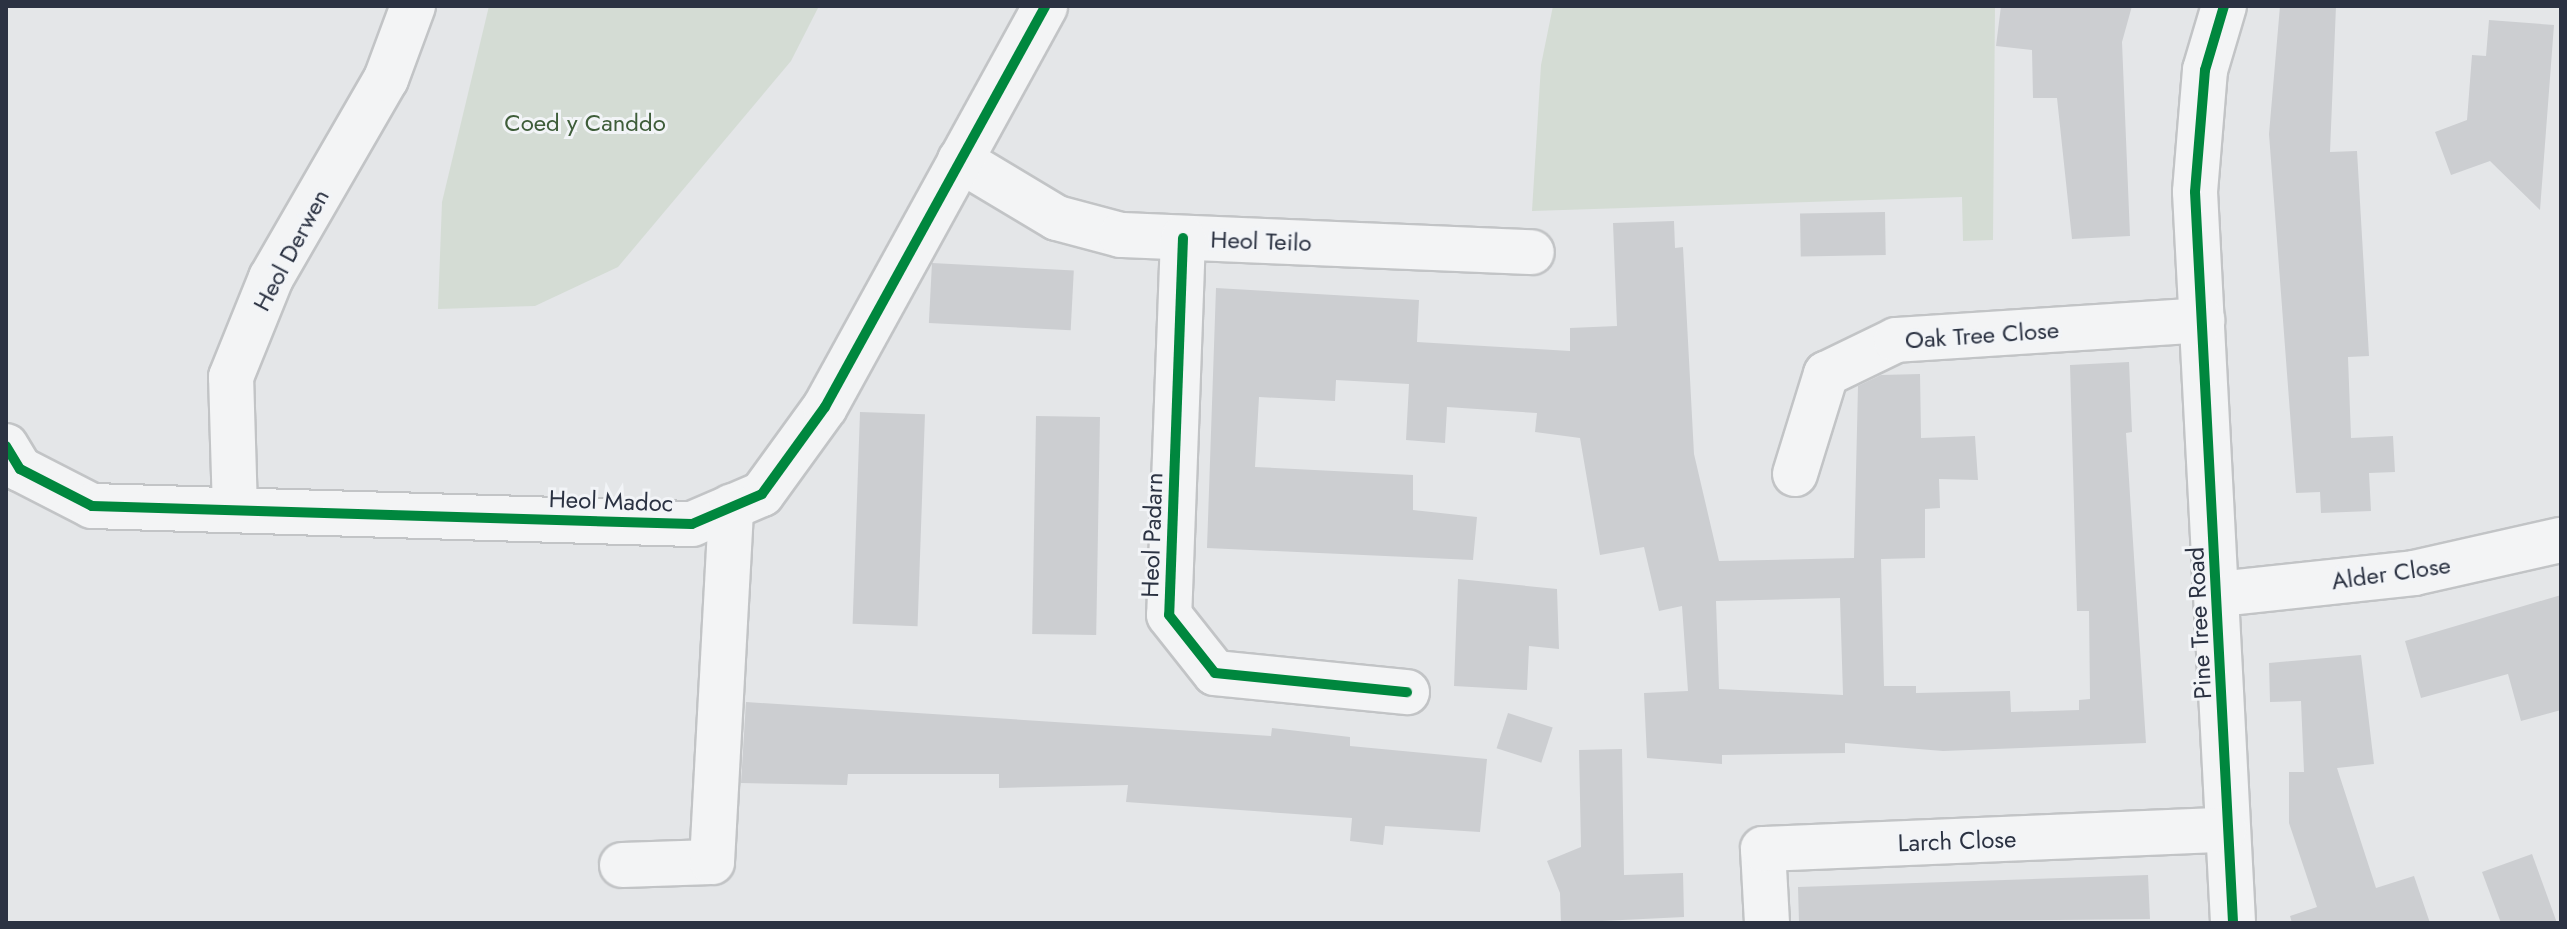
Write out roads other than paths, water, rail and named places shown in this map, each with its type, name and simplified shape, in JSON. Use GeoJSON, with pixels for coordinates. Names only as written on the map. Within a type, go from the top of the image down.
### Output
{"type":"FeatureCollection","features":[{"type":"Feature","properties":{"kind":"street","name":"Heol Derwen"},"geometry":{"type":"LineString","coordinates":[[235,510],[231,377],[271,278],[386,79],[413,6]]}},
{"type":"Feature","properties":{"kind":"street","name":"Heol Madoc"},"geometry":{"type":"LineString","coordinates":[[6,446],[20,469],[92,506],[692,524],[762,494],[825,407],[1045,6]]}},
{"type":"Feature","properties":{"kind":"street","name":"Pine Tree Road"},"geometry":{"type":"LineString","coordinates":[[2224,6],[2205,70],[2195,192],[2219,594],[2225,830],[2233,923]]}},
{"type":"Feature","properties":{"kind":"street","name":"Heol Teilo"},"geometry":{"type":"LineString","coordinates":[[960,160],[1057,218],[1121,235],[1532,252]]}},
{"type":"Feature","properties":{"kind":"street","name":"Heol Padarn"},"geometry":{"type":"LineString","coordinates":[[1183,238],[1169,615],[1215,673],[1407,692]]}},
{"type":"Feature","properties":{"kind":"street","name":"Oak Tree Close"},"geometry":{"type":"LineString","coordinates":[[1795,474],[1826,374],[1896,340],[2202,320]]}},
{"type":"Feature","properties":{"kind":"street"},"geometry":{"type":"LineString","coordinates":[[622,865],[712,862],[731,507]]}},
{"type":"Feature","properties":{"kind":"street","name":"Alder Close"},"geometry":{"type":"LineString","coordinates":[[2219,594],[2414,573],[2561,540]]}},
{"type":"Feature","properties":{"kind":"street","name":"Larch Close"},"geometry":{"type":"LineString","coordinates":[[1767,923],[1763,849],[2225,830]]}},
{"type":"Feature","properties":{"kind":"park label","name":"Coed y Canddo"},"geometry":{"type":"Point","coordinates":[585,123]}}]}
